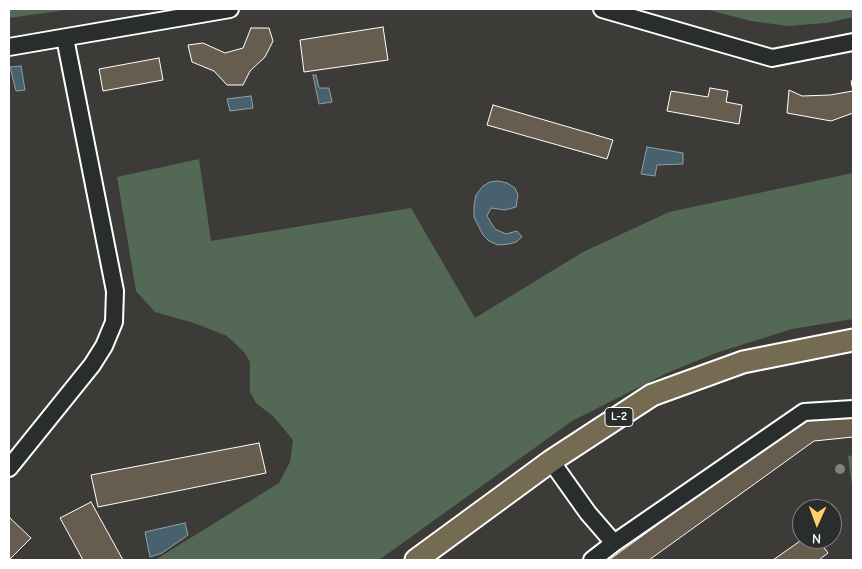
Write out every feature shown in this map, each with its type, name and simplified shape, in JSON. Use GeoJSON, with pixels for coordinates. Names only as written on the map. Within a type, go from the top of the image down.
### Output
{"type":"FeatureCollection","features":[{"type":"Feature","properties":{"kind":"main road","name":"L-2"},"geometry":{"type":"LineString","coordinates":[[416,560],[551,461],[652,395],[743,362],[853,340]]}},
{"type":"Feature","properties":{"kind":"street"},"geometry":{"type":"LineString","coordinates":[[9,47],[230,9]]}},
{"type":"Feature","properties":{"kind":"street"},"geometry":{"type":"LineString","coordinates":[[602,9],[772,58],[853,42]]}},
{"type":"Feature","properties":{"kind":"street"},"geometry":{"type":"LineString","coordinates":[[9,468],[92,365],[104,346],[114,322],[115,291],[65,38]]}},
{"type":"Feature","properties":{"kind":"street"},"geometry":{"type":"LineString","coordinates":[[592,560],[804,412],[853,409]]}},
{"type":"Feature","properties":{"kind":"street"},"geometry":{"type":"LineString","coordinates":[[551,461],[588,513],[614,543]]}},
{"type":"Feature","properties":{"kind":"green space"},"geometry":{"type":"Polygon","coordinates":[[[9,9],[73,9],[9,18],[9,9]]]}},
{"type":"Feature","properties":{"kind":"green space"},"geometry":{"type":"Polygon","coordinates":[[[705,9],[853,9],[853,17],[826,23],[788,26],[751,21],[705,9]]]}},
{"type":"Feature","properties":{"kind":"green space"},"geometry":{"type":"Polygon","coordinates":[[[199,159],[211,241],[411,208],[475,318],[583,252],[669,212],[853,173],[853,319],[792,329],[716,353],[667,373],[572,421],[379,560],[155,560],[279,483],[290,462],[293,440],[274,417],[256,403],[250,392],[250,362],[244,352],[227,336],[194,323],[155,312],[136,291],[117,177],[199,159]]]}},
{"type":"Feature","properties":{"kind":"green space"},"geometry":{"type":"Polygon","coordinates":[[[853,455],[853,494],[848,456],[853,455]]]}},
{"type":"Feature","properties":{"kind":"water"},"geometry":{"type":"Polygon","coordinates":[[[21,66],[25,90],[16,91],[10,67],[21,66]]]}},
{"type":"Feature","properties":{"kind":"water"},"geometry":{"type":"Polygon","coordinates":[[[313,75],[316,75],[319,88],[329,88],[332,102],[319,104],[313,75]]]}},
{"type":"Feature","properties":{"kind":"water"},"geometry":{"type":"Polygon","coordinates":[[[251,96],[253,108],[230,111],[227,99],[251,96]]]}},
{"type":"Feature","properties":{"kind":"water"},"geometry":{"type":"Polygon","coordinates":[[[647,147],[683,153],[683,164],[657,165],[655,176],[641,174],[647,147]]]}},
{"type":"Feature","properties":{"kind":"water"},"geometry":{"type":"Polygon","coordinates":[[[490,182],[507,183],[515,188],[518,195],[516,207],[505,210],[491,208],[487,216],[495,229],[506,234],[517,231],[522,237],[516,242],[498,245],[489,241],[483,235],[474,217],[474,206],[476,195],[483,186],[490,182]]]}},
{"type":"Feature","properties":{"kind":"water"},"geometry":{"type":"Polygon","coordinates":[[[185,523],[188,535],[162,553],[150,557],[145,532],[185,523]]]}},
{"type":"Feature","properties":{"kind":"building"},"geometry":{"type":"Polygon","coordinates":[[[383,27],[388,60],[304,72],[300,40],[383,27]]]}},
{"type":"Feature","properties":{"kind":"building"},"geometry":{"type":"Polygon","coordinates":[[[251,28],[269,28],[273,41],[265,57],[250,71],[243,85],[227,85],[214,71],[192,62],[188,45],[203,43],[225,53],[243,48],[251,28]]]}},
{"type":"Feature","properties":{"kind":"building"},"geometry":{"type":"Polygon","coordinates":[[[159,58],[163,80],[103,91],[99,69],[159,58]]]}},
{"type":"Feature","properties":{"kind":"building"},"geometry":{"type":"Polygon","coordinates":[[[710,88],[728,91],[726,102],[742,105],[739,124],[667,111],[671,91],[708,97],[710,88]]]}},
{"type":"Feature","properties":{"kind":"building"},"geometry":{"type":"Polygon","coordinates":[[[789,90],[802,96],[830,95],[853,91],[853,113],[831,121],[787,113],[789,90]]]}},
{"type":"Feature","properties":{"kind":"building"},"geometry":{"type":"Polygon","coordinates":[[[493,105],[613,140],[607,159],[487,125],[493,105]]]}},
{"type":"Feature","properties":{"kind":"building"},"geometry":{"type":"Polygon","coordinates":[[[853,416],[853,437],[814,441],[649,560],[609,560],[806,417],[853,416]]]}},
{"type":"Feature","properties":{"kind":"building"},"geometry":{"type":"Polygon","coordinates":[[[259,443],[266,473],[98,507],[91,475],[259,443]]]}},
{"type":"Feature","properties":{"kind":"building"},"geometry":{"type":"Polygon","coordinates":[[[91,502],[123,560],[83,560],[60,518],[91,502]]]}},
{"type":"Feature","properties":{"kind":"building"},"geometry":{"type":"Polygon","coordinates":[[[10,518],[31,538],[9,560],[9,520],[10,518]]]}},
{"type":"Feature","properties":{"kind":"building"},"geometry":{"type":"Polygon","coordinates":[[[792,547],[792,549],[825,549],[828,553],[819,560],[773,560],[792,547]]]}}]}
